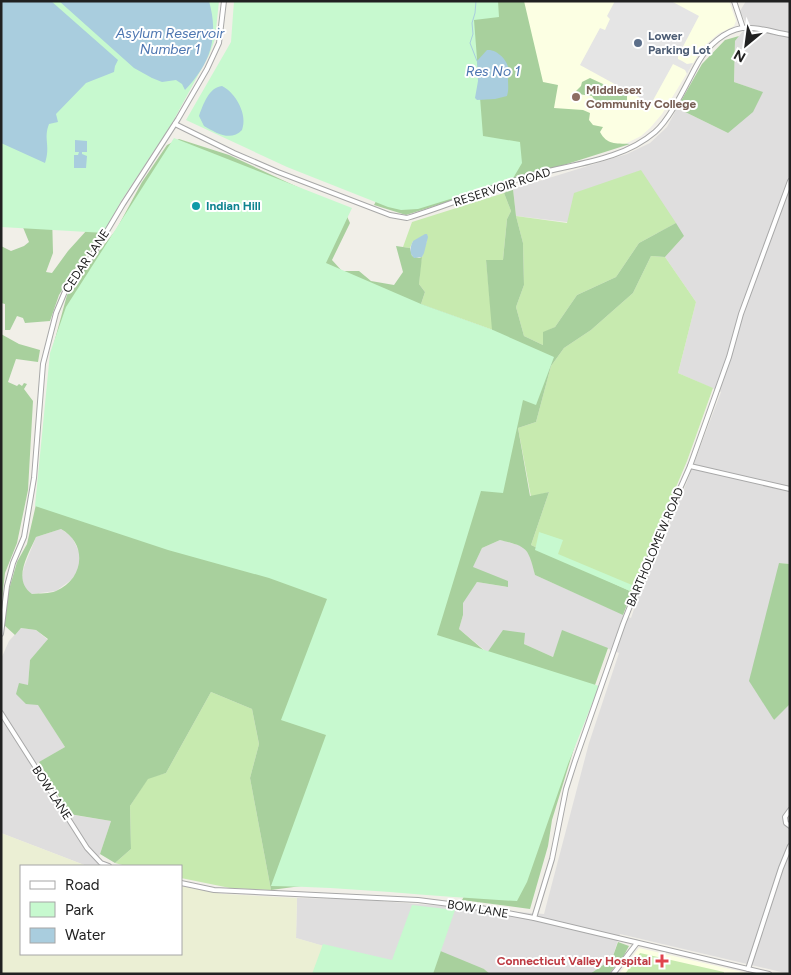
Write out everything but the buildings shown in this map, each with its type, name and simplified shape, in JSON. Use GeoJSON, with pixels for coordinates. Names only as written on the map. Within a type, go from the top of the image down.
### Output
{"type":"FeatureCollection","features":[{"type":"Feature","properties":{"kind":"street","name":"CEDAR LANE"},"geometry":{"type":"LineString","coordinates":[[1,634],[7,586],[13,562],[24,537],[33,488],[43,364],[56,313],[66,289],[89,260],[175,124],[215,54],[221,30],[224,1]]}},
{"type":"Feature","properties":{"kind":"street"},"geometry":{"type":"LineString","coordinates":[[734,1],[742,28],[790,35]]}},
{"type":"Feature","properties":{"kind":"street","name":"RESERVOIR ROAD"},"geometry":{"type":"LineString","coordinates":[[175,124],[278,172],[390,215],[407,218],[524,177],[610,155],[638,144],[664,122],[705,51],[720,38],[742,28]]}},
{"type":"Feature","properties":{"kind":"street","name":"BARTHOLOMEW ROAD"},"geometry":{"type":"LineString","coordinates":[[534,918],[552,859],[566,789],[575,761],[623,624],[645,568],[690,466],[729,357],[741,314],[790,181]]}},
{"type":"Feature","properties":{"kind":"street"},"geometry":{"type":"LineString","coordinates":[[690,466],[790,489]]}},
{"type":"Feature","properties":{"kind":"street","name":"BOW LANE"},"geometry":{"type":"LineString","coordinates":[[1,713],[87,848],[101,863],[106,865]]}},
{"type":"Feature","properties":{"kind":"street"},"geometry":{"type":"LineString","coordinates":[[790,810],[785,817],[786,823],[790,826]]}},
{"type":"Feature","properties":{"kind":"street"},"geometry":{"type":"LineString","coordinates":[[748,969],[790,846]]}},
{"type":"Feature","properties":{"kind":"street","name":"BOW LANE"},"geometry":{"type":"LineString","coordinates":[[182,884],[214,890],[418,900],[481,908],[534,918],[769,974]]}},
{"type":"Feature","properties":{"kind":"street"},"geometry":{"type":"LineString","coordinates":[[613,974],[637,944]]}},
{"type":"Feature","properties":{"kind":"shaded area","name":"Middlesex Community College"},"geometry":{"type":"Polygon","coordinates":[[[498,1],[729,1],[736,21],[734,26],[718,34],[703,47],[662,114],[641,136],[619,147],[512,180],[498,1]]]}},
{"type":"Feature","properties":{"kind":"shaded area","name":"Lower Parking Lot"},"geometry":{"type":"Polygon","coordinates":[[[615,1],[671,1],[699,16],[678,56],[678,59],[687,64],[693,63],[687,74],[685,70],[673,64],[651,104],[580,65],[600,28],[605,30],[610,19],[607,16],[615,1]]]}},
{"type":"Feature","properties":{"kind":"shaded area"},"geometry":{"type":"Polygon","coordinates":[[[746,1],[790,1],[790,564],[780,563],[773,720],[790,704],[790,974],[620,934],[612,959],[590,974],[490,974],[484,969],[398,968],[296,938],[297,898],[354,899],[544,914],[589,743],[619,653],[563,631],[553,657],[524,644],[488,653],[459,629],[463,615],[462,602],[477,582],[507,587],[472,568],[482,548],[500,540],[522,546],[530,555],[535,575],[631,618],[638,597],[683,492],[721,392],[678,373],[696,302],[665,257],[684,236],[516,216],[513,189],[627,154],[650,143],[667,127],[677,108],[728,133],[762,92],[734,82],[735,41],[747,26],[740,11],[746,1]]]}},
{"type":"Feature","properties":{"kind":"shaded area"},"geometry":{"type":"Polygon","coordinates":[[[61,529],[72,537],[81,556],[77,572],[71,580],[56,591],[32,594],[26,590],[21,581],[24,567],[36,537],[61,529]]]}},
{"type":"Feature","properties":{"kind":"shaded area"},"geometry":{"type":"Polygon","coordinates":[[[21,628],[36,630],[48,640],[30,660],[28,685],[65,747],[31,767],[61,813],[111,821],[97,863],[100,865],[84,865],[1,833],[1,659],[9,641],[21,628]]]}},
{"type":"Feature","properties":{"kind":"shaded area"},"geometry":{"type":"Polygon","coordinates":[[[1,833],[84,865],[20,865],[20,955],[182,955],[182,886],[223,894],[297,898],[296,938],[324,946],[313,974],[1,974],[1,833]]]}},
{"type":"Feature","properties":{"kind":"shaded area","name":"Connecticut Valley Hospital"},"geometry":{"type":"Polygon","coordinates":[[[639,948],[751,974],[619,974],[639,948]]]}},
{"type":"Feature","properties":{"kind":"green space"},"geometry":{"type":"Polygon","coordinates":[[[1,1],[219,1],[215,39],[209,55],[171,125],[121,201],[105,233],[1,227],[1,1]]]}},
{"type":"Feature","properties":{"kind":"green space"},"geometry":{"type":"Polygon","coordinates":[[[234,1],[498,1],[499,17],[474,20],[483,136],[520,142],[522,163],[512,180],[418,209],[401,210],[388,207],[287,167],[186,120],[231,42],[234,1]]]}},
{"type":"Feature","properties":{"kind":"green space"},"geometry":{"type":"Polygon","coordinates":[[[323,1],[524,1],[543,82],[558,85],[554,108],[583,110],[590,113],[589,120],[593,125],[603,127],[600,132],[606,139],[612,143],[630,144],[406,215],[374,205],[401,152],[323,1]]]}},
{"type":"Feature","properties":{"kind":"green space"},"geometry":{"type":"Polygon","coordinates":[[[739,36],[735,41],[734,82],[763,92],[753,112],[728,133],[677,108],[702,64],[725,40],[739,36]]]}},
{"type":"Feature","properties":{"kind":"green space"},"geometry":{"type":"Polygon","coordinates":[[[590,78],[627,95],[627,101],[621,107],[614,110],[599,109],[592,96],[575,92],[582,82],[590,78]]]}},
{"type":"Feature","properties":{"kind":"green space"},"geometry":{"type":"Polygon","coordinates":[[[174,138],[352,208],[326,263],[421,304],[493,330],[554,357],[536,405],[523,400],[503,493],[481,491],[437,635],[599,686],[568,764],[527,882],[517,901],[332,888],[271,886],[326,735],[281,720],[327,599],[269,578],[168,550],[35,506],[50,353],[66,307],[174,138]]]}},
{"type":"Feature","properties":{"kind":"green space"},"geometry":{"type":"Polygon","coordinates":[[[179,139],[229,155],[332,203],[345,212],[350,223],[332,260],[342,271],[359,271],[371,281],[394,285],[403,272],[396,246],[410,248],[412,256],[422,257],[419,284],[425,292],[421,304],[492,330],[486,260],[503,260],[507,219],[511,211],[504,193],[513,189],[516,216],[523,243],[524,285],[516,307],[524,336],[543,345],[543,332],[555,327],[577,295],[616,277],[639,243],[676,223],[684,236],[665,257],[651,256],[633,293],[591,330],[564,348],[551,366],[536,422],[518,428],[530,496],[549,492],[531,545],[632,592],[623,615],[535,575],[528,553],[525,550],[516,544],[500,540],[482,548],[473,567],[508,581],[508,587],[477,582],[463,603],[463,615],[459,629],[487,653],[503,630],[525,633],[524,644],[553,657],[562,630],[608,648],[582,722],[552,820],[548,846],[530,909],[462,900],[483,862],[271,890],[250,778],[259,744],[252,709],[211,692],[166,773],[148,779],[130,806],[131,849],[115,863],[100,854],[111,821],[69,814],[39,762],[65,747],[38,705],[26,704],[16,694],[19,683],[28,685],[30,660],[48,639],[36,630],[21,628],[15,635],[4,625],[8,593],[17,562],[27,544],[40,487],[51,354],[67,295],[80,275],[116,230],[142,182],[167,145],[179,139]],[[61,529],[36,537],[26,559],[22,575],[26,588],[32,594],[56,591],[65,586],[72,578],[77,570],[79,552],[76,543],[70,535],[61,529]]]}},
{"type":"Feature","properties":{"kind":"green space"},"geometry":{"type":"Polygon","coordinates":[[[641,170],[676,223],[639,243],[616,277],[577,295],[555,327],[543,333],[543,345],[524,336],[516,307],[524,285],[523,243],[516,216],[567,223],[574,193],[641,170]]]}},
{"type":"Feature","properties":{"kind":"green space"},"geometry":{"type":"Polygon","coordinates":[[[504,193],[511,211],[507,219],[503,260],[486,260],[493,330],[421,304],[425,292],[419,284],[420,273],[422,256],[427,241],[413,241],[410,248],[403,247],[412,222],[504,193]]]}},
{"type":"Feature","properties":{"kind":"green space"},"geometry":{"type":"Polygon","coordinates":[[[52,215],[53,253],[46,272],[52,273],[68,251],[96,220],[103,223],[91,249],[74,270],[59,295],[50,321],[25,323],[23,318],[17,316],[10,330],[5,330],[5,304],[1,303],[1,246],[11,251],[29,242],[20,220],[52,215]]]}},
{"type":"Feature","properties":{"kind":"green space"},"geometry":{"type":"Polygon","coordinates":[[[651,256],[665,257],[696,302],[678,373],[713,388],[687,461],[632,592],[531,545],[549,492],[531,497],[518,428],[536,422],[551,366],[564,348],[591,330],[633,293],[651,256]]]}},
{"type":"Feature","properties":{"kind":"green space"},"geometry":{"type":"Polygon","coordinates":[[[1,334],[19,344],[40,350],[38,362],[16,359],[8,382],[17,386],[19,384],[22,386],[24,383],[27,384],[24,389],[33,401],[28,490],[17,543],[5,573],[1,608],[1,334]]]}},
{"type":"Feature","properties":{"kind":"green space"},"geometry":{"type":"Polygon","coordinates":[[[539,532],[563,540],[558,554],[632,585],[630,591],[535,550],[539,532]]]}},
{"type":"Feature","properties":{"kind":"green space"},"geometry":{"type":"Polygon","coordinates":[[[779,563],[790,564],[790,704],[774,720],[749,681],[779,563]]]}},
{"type":"Feature","properties":{"kind":"green space"},"geometry":{"type":"Polygon","coordinates":[[[211,692],[252,709],[259,744],[250,778],[271,890],[230,888],[182,878],[182,865],[122,865],[115,863],[131,849],[130,806],[148,778],[166,773],[211,692]]]}},
{"type":"Feature","properties":{"kind":"green space"},"geometry":{"type":"Polygon","coordinates":[[[412,905],[455,910],[433,974],[312,974],[323,944],[392,960],[412,905]]]}},
{"type":"Feature","properties":{"kind":"green space"},"geometry":{"type":"Polygon","coordinates":[[[409,938],[484,969],[490,974],[416,974],[409,938]]]}},
{"type":"Feature","properties":{"kind":"green space"},"geometry":{"type":"Polygon","coordinates":[[[618,942],[629,946],[623,957],[609,974],[590,974],[612,959],[618,942]]]}},
{"type":"Feature","properties":{"kind":"green space","name":"Connecticut Valley Hospital"},"geometry":{"type":"Polygon","coordinates":[[[640,953],[724,972],[724,974],[625,974],[640,953]]]}},
{"type":"Feature","properties":{"kind":"water","name":"Asylum Reservoir Number 1"},"geometry":{"type":"Polygon","coordinates":[[[1,1],[51,1],[118,60],[114,72],[86,83],[56,114],[58,122],[49,124],[47,129],[47,157],[45,163],[1,143],[1,1]]]}},
{"type":"Feature","properties":{"kind":"water","name":"Asylum Reservoir Number 1"},"geometry":{"type":"Polygon","coordinates":[[[59,1],[209,1],[212,14],[213,38],[207,59],[194,80],[185,90],[182,84],[176,80],[162,82],[134,68],[59,1]]]}},
{"type":"Feature","properties":{"kind":"water","name":"Res No 1"},"geometry":{"type":"Polygon","coordinates":[[[487,50],[495,51],[507,63],[509,71],[508,94],[507,96],[495,99],[477,100],[475,98],[478,81],[477,61],[487,50]]]}},
{"type":"Feature","properties":{"kind":"water"},"geometry":{"type":"Polygon","coordinates":[[[222,86],[236,99],[242,111],[242,130],[238,134],[228,136],[218,134],[204,126],[199,116],[210,93],[217,87],[222,86]]]}},
{"type":"Feature","properties":{"kind":"water"},"geometry":{"type":"Polygon","coordinates":[[[75,140],[87,141],[87,152],[82,152],[82,154],[87,156],[86,168],[74,168],[74,155],[78,155],[79,152],[75,152],[75,140]]]}},
{"type":"Feature","properties":{"kind":"water"},"geometry":{"type":"Polygon","coordinates":[[[425,234],[428,237],[424,253],[422,257],[414,258],[411,254],[411,245],[413,241],[425,234]]]}},
{"type":"Feature","properties":{"kind":"waterway"},"geometry":{"type":"LineString","coordinates":[[476,1],[472,23],[473,34],[470,43],[477,61]]}},
{"type":"Feature","properties":{"kind":"place","name":"Lower Parking Lot"},"geometry":{"type":"Point","coordinates":[638,43]}},
{"type":"Feature","properties":{"kind":"place","name":"Middlesex Community College"},"geometry":{"type":"Point","coordinates":[576,97]}},
{"type":"Feature","properties":{"kind":"place","name":"Indian Hill"},"geometry":{"type":"Point","coordinates":[196,206]}},
{"type":"Feature","properties":{"kind":"place","name":"Connecticut Valley Hospital"},"geometry":{"type":"Point","coordinates":[662,961]}}]}
